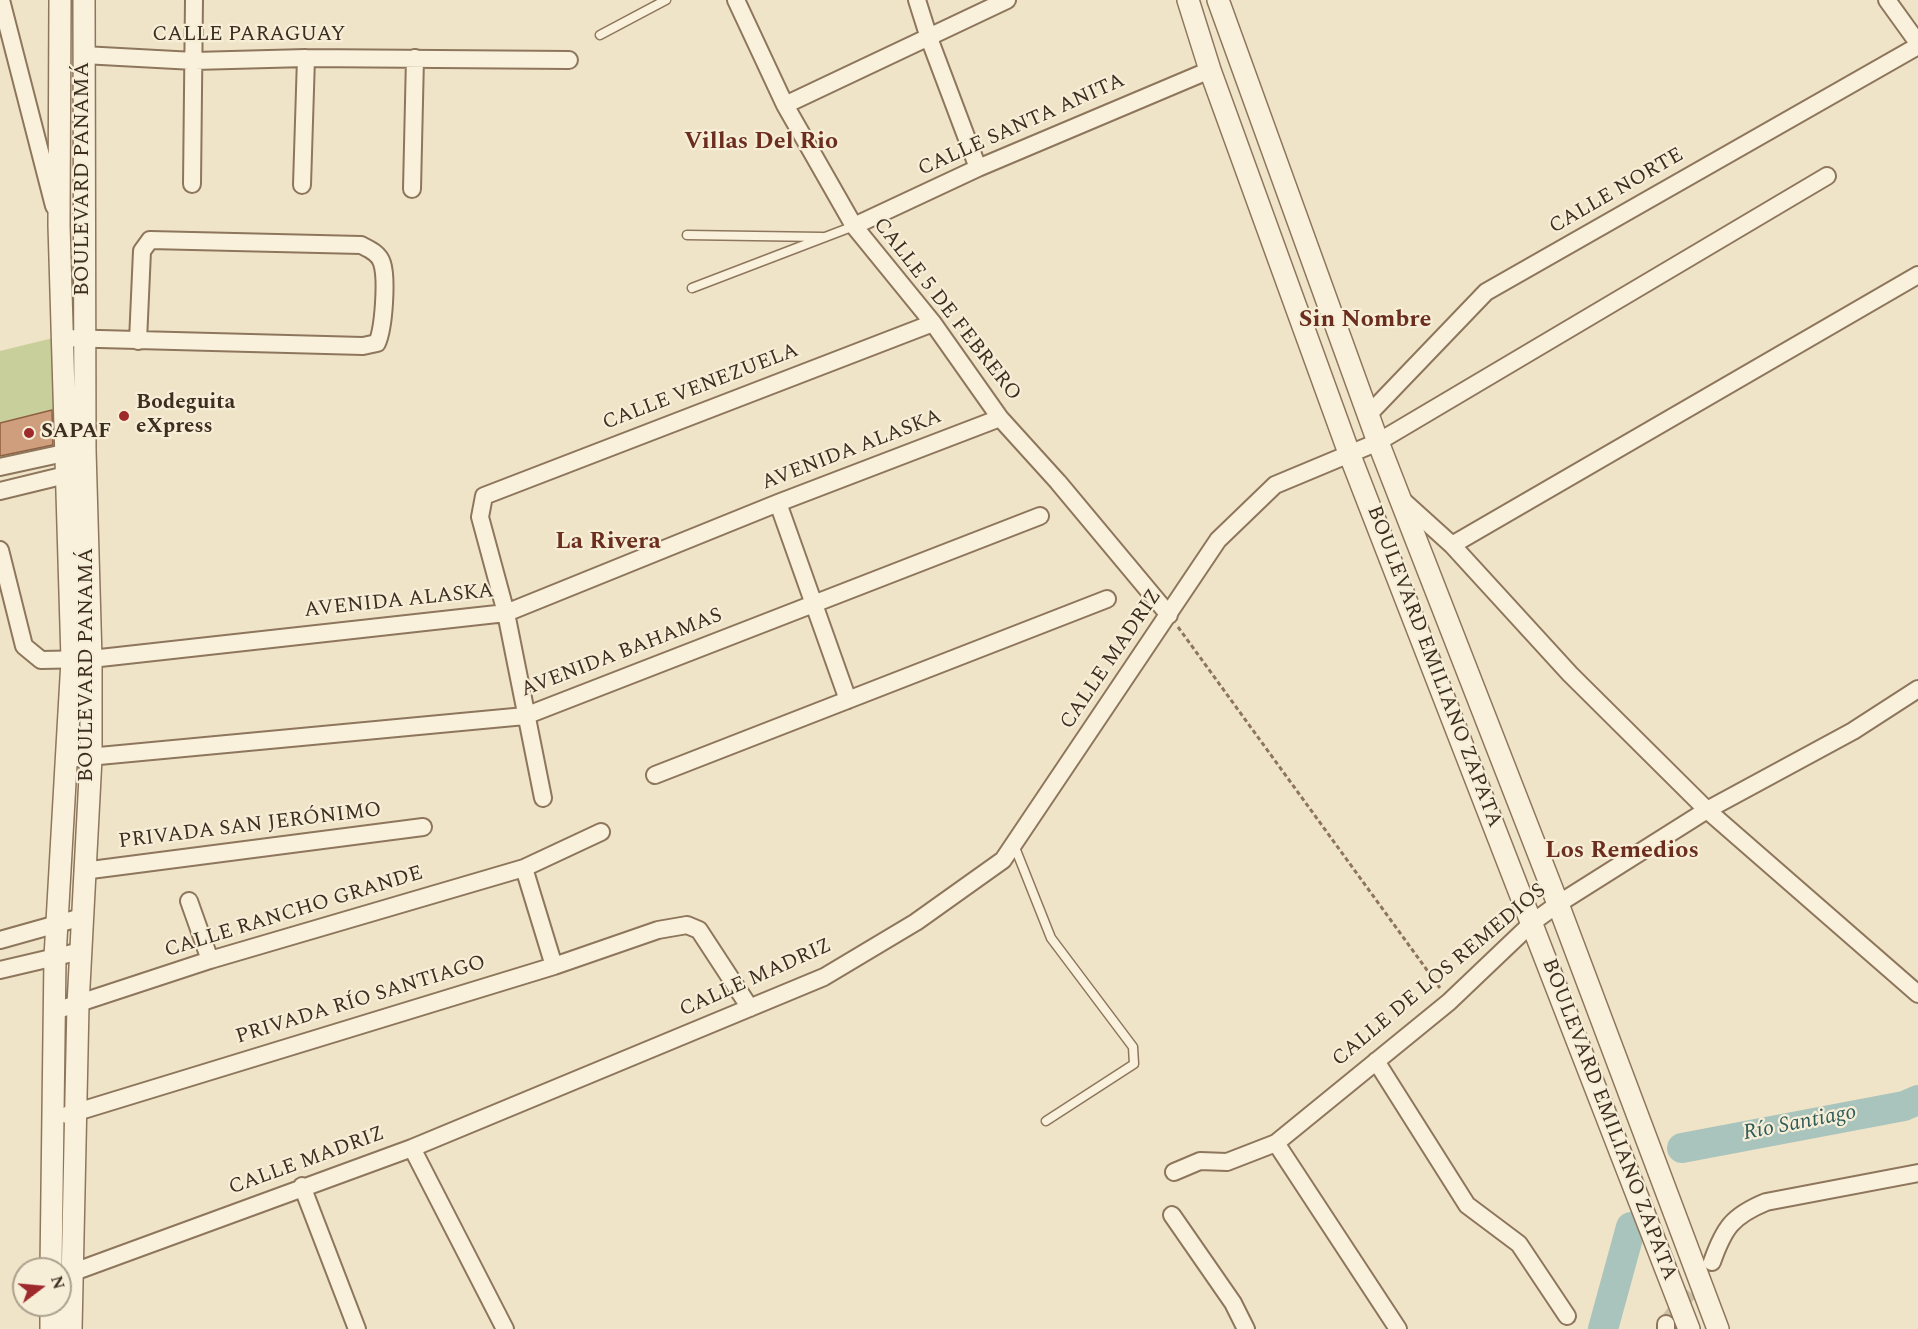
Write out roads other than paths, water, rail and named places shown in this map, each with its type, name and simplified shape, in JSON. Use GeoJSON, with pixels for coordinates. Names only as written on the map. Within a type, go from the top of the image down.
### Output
{"type":"FeatureCollection","features":[{"type":"Feature","properties":{"kind":"street"},"geometry":{"type":"LineString","coordinates":[[2,0],[59,225]]}},
{"type":"Feature","properties":{"kind":"street","name":"BOULEVARD PANAMÁ"},"geometry":{"type":"LineString","coordinates":[[60,0],[59,225],[62,338],[75,450]]}},
{"type":"Feature","properties":{"kind":"street","name":"BOULEVARD PANAMÁ"},"geometry":{"type":"LineString","coordinates":[[67,1257],[76,1112],[83,871],[91,758],[82,660],[75,472],[86,337],[84,0]]}},
{"type":"Feature","properties":{"kind":"street"},"geometry":{"type":"LineString","coordinates":[[192,184],[194,0]]}},
{"type":"Feature","properties":{"kind":"street","name":"CALLE 5 DE FEBRERO"},"geometry":{"type":"LineString","coordinates":[[736,0],[785,105],[854,226],[933,323],[1000,418],[1058,482],[1169,615]]}},
{"type":"Feature","properties":{"kind":"street"},"geometry":{"type":"LineString","coordinates":[[917,0],[978,168]]}},
{"type":"Feature","properties":{"kind":"street"},"geometry":{"type":"LineString","coordinates":[[785,105],[1006,0]]}},
{"type":"Feature","properties":{"kind":"street","name":"BOULEVARD EMILIANO ZAPATA"},"geometry":{"type":"LineString","coordinates":[[1188,0],[1210,70],[1349,453],[1533,922],[1689,1329]]}},
{"type":"Feature","properties":{"kind":"street","name":"BOULEVARD EMILIANO ZAPATA"},"geometry":{"type":"LineString","coordinates":[[1218,0],[1378,442],[1558,904],[1718,1329]]}},
{"type":"Feature","properties":{"kind":"street"},"geometry":{"type":"LineString","coordinates":[[1887,0],[1918,44]]}},
{"type":"Feature","properties":{"kind":"street","name":"CALLE NORTE"},"geometry":{"type":"LineString","coordinates":[[1368,415],[1486,292],[1918,44]]}},
{"type":"Feature","properties":{"kind":"street","name":"CALLE PARAGUAY"},"geometry":{"type":"LineString","coordinates":[[83,55],[194,61],[306,58],[569,60]]}},
{"type":"Feature","properties":{"kind":"street"},"geometry":{"type":"LineString","coordinates":[[302,185],[306,58]]}},
{"type":"Feature","properties":{"kind":"street"},"geometry":{"type":"LineString","coordinates":[[412,189],[415,58]]}},
{"type":"Feature","properties":{"kind":"street","name":"CALLE SANTA ANITA"},"geometry":{"type":"LineString","coordinates":[[854,226],[978,168],[1210,70]]}},
{"type":"Feature","properties":{"kind":"street","name":"CALLE MADRIZ"},"geometry":{"type":"LineString","coordinates":[[72,1273],[302,1186],[412,1148],[750,1008],[824,977],[916,922],[1003,860],[1218,540],[1275,485],[1378,442],[1827,176]]}},
{"type":"Feature","properties":{"kind":"street"},"geometry":{"type":"LineString","coordinates":[[62,338],[86,337],[138,341],[363,346],[377,343],[384,328],[382,263],[375,252],[361,245],[150,240],[142,251],[138,341]]}},
{"type":"Feature","properties":{"kind":"street"},"geometry":{"type":"LineString","coordinates":[[1452,545],[1918,275]]}},
{"type":"Feature","properties":{"kind":"street","name":"CALLE VENEZUELA"},"geometry":{"type":"LineString","coordinates":[[506,614],[480,517],[484,496],[933,323]]}},
{"type":"Feature","properties":{"kind":"street","name":"AVENIDA ALASKA"},"geometry":{"type":"LineString","coordinates":[[0,550],[24,646],[41,660],[82,660],[506,614],[778,504],[1000,418]]}},
{"type":"Feature","properties":{"kind":"street"},"geometry":{"type":"LineString","coordinates":[[0,467],[75,450]]}},
{"type":"Feature","properties":{"kind":"street"},"geometry":{"type":"LineString","coordinates":[[0,491],[75,472]]}},
{"type":"Feature","properties":{"kind":"street","name":"BOULEVARD EMILIANO ZAPATA"},"geometry":{"type":"LineString","coordinates":[[1400,497],[1452,545],[1570,674],[1707,810],[1918,994]]}},
{"type":"Feature","properties":{"kind":"street"},"geometry":{"type":"LineString","coordinates":[[778,504],[848,700]]}},
{"type":"Feature","properties":{"kind":"street","name":"AVENIDA BAHAMAS"},"geometry":{"type":"LineString","coordinates":[[67,759],[525,716],[1040,516]]}},
{"type":"Feature","properties":{"kind":"street"},"geometry":{"type":"LineString","coordinates":[[656,775],[1107,599]]}},
{"type":"Feature","properties":{"kind":"street"},"geometry":{"type":"LineString","coordinates":[[506,614],[543,798]]}},
{"type":"Feature","properties":{"kind":"street","name":"BOULEVARD PANAMÁ"},"geometry":{"type":"LineString","coordinates":[[51,1257],[55,957],[67,759],[82,660]]}},
{"type":"Feature","properties":{"kind":"street","name":"CALLE DE LOS REMEDIOS"},"geometry":{"type":"LineString","coordinates":[[1174,1172],[1200,1161],[1227,1162],[1276,1143],[1449,1002],[1533,922],[1558,904],[1707,810],[1853,731],[1918,689]]}},
{"type":"Feature","properties":{"kind":"street","name":"PRIVADA SAN JERÓNIMO"},"geometry":{"type":"LineString","coordinates":[[83,871],[423,827]]}},
{"type":"Feature","properties":{"kind":"street","name":"CALLE RANCHO GRANDE"},"geometry":{"type":"LineString","coordinates":[[55,1011],[210,960],[524,868],[601,832]]}},
{"type":"Feature","properties":{"kind":"street"},"geometry":{"type":"LineString","coordinates":[[524,868],[554,966]]}},
{"type":"Feature","properties":{"kind":"street"},"geometry":{"type":"LineString","coordinates":[[189,901],[210,960]]}},
{"type":"Feature","properties":{"kind":"street"},"geometry":{"type":"LineString","coordinates":[[0,940],[82,917]]}},
{"type":"Feature","properties":{"kind":"street","name":"PRIVADA RÍO SANTIAGO"},"geometry":{"type":"LineString","coordinates":[[53,1119],[554,966],[658,930],[687,925],[699,930],[750,1008]]}},
{"type":"Feature","properties":{"kind":"street"},"geometry":{"type":"LineString","coordinates":[[0,970],[81,951]]}},
{"type":"Feature","properties":{"kind":"street"},"geometry":{"type":"LineString","coordinates":[[1376,1061],[1467,1205],[1519,1244],[1567,1316]]}},
{"type":"Feature","properties":{"kind":"street"},"geometry":{"type":"LineString","coordinates":[[1276,1143],[1393,1327]]}},
{"type":"Feature","properties":{"kind":"street"},"geometry":{"type":"LineString","coordinates":[[412,1148],[505,1329]]}},
{"type":"Feature","properties":{"kind":"street"},"geometry":{"type":"LineString","coordinates":[[1712,1262],[1723,1231],[1744,1211],[1766,1202],[1918,1173]]}},
{"type":"Feature","properties":{"kind":"street"},"geometry":{"type":"LineString","coordinates":[[302,1186],[357,1329]]}},
{"type":"Feature","properties":{"kind":"street"},"geometry":{"type":"LineString","coordinates":[[1172,1215],[1233,1303],[1246,1329]]}},
{"type":"Feature","properties":{"kind":"lane"},"geometry":{"type":"LineString","coordinates":[[600,35],[666,0]]}},
{"type":"Feature","properties":{"kind":"lane"},"geometry":{"type":"LineString","coordinates":[[692,288],[854,226]]}},
{"type":"Feature","properties":{"kind":"lane"},"geometry":{"type":"LineString","coordinates":[[687,235],[827,237]]}},
{"type":"Feature","properties":{"kind":"lane"},"geometry":{"type":"LineString","coordinates":[[1014,844],[1051,938],[1133,1047],[1134,1064],[1046,1121]]}},
{"type":"Feature","properties":{"kind":"waterway","name":"Río Santiago"},"geometry":{"type":"LineString","coordinates":[[1682,1148],[1904,1106],[1918,1100]]}},
{"type":"Feature","properties":{"kind":"waterway","name":"Río Santiago"},"geometry":{"type":"LineString","coordinates":[[1603,1329],[1631,1227]]}},
{"type":"Feature","properties":{"kind":"tunnel"},"geometry":{"type":"LineString","coordinates":[[1666,1324],[1704,1272]]}},
{"type":"Feature","properties":{"kind":"place","name":"Bodeguita eXpress"},"geometry":{"type":"Point","coordinates":[124,416]}},
{"type":"Feature","properties":{"kind":"place","name":"SAPAF"},"geometry":{"type":"Point","coordinates":[29,433]}},
{"type":"Feature","properties":{"kind":"district","name":"Villas Del Rio"},"geometry":{"type":"Point","coordinates":[761,143]}},
{"type":"Feature","properties":{"kind":"district","name":"Sin Nombre"},"geometry":{"type":"Point","coordinates":[1365,321]}},
{"type":"Feature","properties":{"kind":"district","name":"La Rivera"},"geometry":{"type":"Point","coordinates":[608,543]}},
{"type":"Feature","properties":{"kind":"district","name":"Los Remedios"},"geometry":{"type":"Point","coordinates":[1622,852]}}]}
